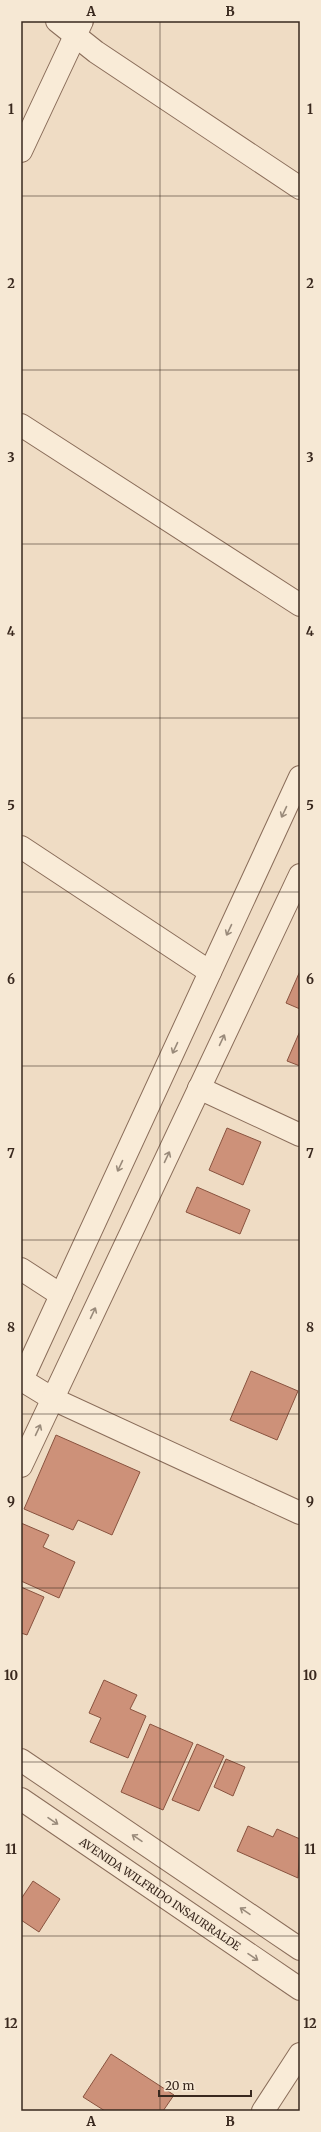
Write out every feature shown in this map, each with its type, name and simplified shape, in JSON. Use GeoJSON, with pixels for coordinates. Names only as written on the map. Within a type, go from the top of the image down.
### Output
{"type":"FeatureCollection","features":[{"type":"Feature","properties":{"kind":"street"},"geometry":{"type":"LineString","coordinates":[[56,21],[79,28],[96,52],[300,188]]}},
{"type":"Feature","properties":{"kind":"street"},"geometry":{"type":"LineString","coordinates":[[21,150],[79,28]]}},
{"type":"Feature","properties":{"kind":"street"},"geometry":{"type":"LineString","coordinates":[[21,425],[300,605]]}},
{"type":"Feature","properties":{"kind":"street"},"geometry":{"type":"LineString","coordinates":[[300,777],[22,1381],[53,1399],[300,1513]]}},
{"type":"Feature","properties":{"kind":"street"},"geometry":{"type":"LineString","coordinates":[[21,847],[210,972]]}},
{"type":"Feature","properties":{"kind":"street"},"geometry":{"type":"LineString","coordinates":[[21,1466],[300,875]]}},
{"type":"Feature","properties":{"kind":"street"},"geometry":{"type":"LineString","coordinates":[[200,1088],[300,1135]]}},
{"type":"Feature","properties":{"kind":"street"},"geometry":{"type":"LineString","coordinates":[[21,1269],[61,1295]]}},
{"type":"Feature","properties":{"kind":"street"},"geometry":{"type":"LineString","coordinates":[[21,1760],[300,1949]]}},
{"type":"Feature","properties":{"kind":"street","name":"AVENIDA WILFRIDO INSAURRALDE"},"geometry":{"type":"LineString","coordinates":[[21,1800],[300,1989]]}},
{"type":"Feature","properties":{"kind":"street"},"geometry":{"type":"LineString","coordinates":[[263,2111],[300,2054]]}},
{"type":"Feature","properties":{"kind":"building"},"geometry":{"type":"Polygon","coordinates":[[[300,971],[300,1009],[286,1003],[300,971]]]}},
{"type":"Feature","properties":{"kind":"building"},"geometry":{"type":"Polygon","coordinates":[[[300,1031],[300,1066],[287,1061],[300,1031]]]}},
{"type":"Feature","properties":{"kind":"building"},"geometry":{"type":"Polygon","coordinates":[[[227,1128],[261,1142],[243,1185],[209,1170],[227,1128]]]}},
{"type":"Feature","properties":{"kind":"building"},"geometry":{"type":"Polygon","coordinates":[[[197,1187],[250,1210],[240,1234],[186,1212],[197,1187]]]}},
{"type":"Feature","properties":{"kind":"building"},"geometry":{"type":"Polygon","coordinates":[[[251,1371],[298,1391],[277,1440],[230,1420],[251,1371]]]}},
{"type":"Feature","properties":{"kind":"building"},"geometry":{"type":"Polygon","coordinates":[[[56,1435],[140,1472],[112,1535],[78,1520],[73,1530],[24,1509],[56,1435]]]}},
{"type":"Feature","properties":{"kind":"building"},"geometry":{"type":"Polygon","coordinates":[[[21,1523],[49,1535],[43,1547],[75,1562],[59,1598],[21,1581],[21,1523]]]}},
{"type":"Feature","properties":{"kind":"building"},"geometry":{"type":"Polygon","coordinates":[[[21,1587],[44,1597],[27,1635],[21,1633],[21,1587]]]}},
{"type":"Feature","properties":{"kind":"building"},"geometry":{"type":"Polygon","coordinates":[[[104,1680],[137,1695],[130,1709],[146,1716],[128,1758],[90,1742],[101,1718],[89,1713],[104,1680]]]}},
{"type":"Feature","properties":{"kind":"building"},"geometry":{"type":"Polygon","coordinates":[[[150,1724],[193,1743],[163,1810],[121,1792],[150,1724]]]}},
{"type":"Feature","properties":{"kind":"building"},"geometry":{"type":"Polygon","coordinates":[[[197,1744],[224,1756],[199,1811],[172,1800],[197,1744]]]}},
{"type":"Feature","properties":{"kind":"building"},"geometry":{"type":"Polygon","coordinates":[[[226,1759],[245,1767],[233,1796],[214,1787],[226,1759]]]}},
{"type":"Feature","properties":{"kind":"building"},"geometry":{"type":"Polygon","coordinates":[[[248,1826],[273,1837],[277,1829],[300,1839],[298,1878],[237,1851],[248,1826]]]}},
{"type":"Feature","properties":{"kind":"building"},"geometry":{"type":"Polygon","coordinates":[[[33,1881],[60,1899],[39,1932],[21,1920],[21,1899],[33,1881]]]}},
{"type":"Feature","properties":{"kind":"building"},"geometry":{"type":"Polygon","coordinates":[[[111,2054],[174,2095],[163,2111],[105,2111],[83,2097],[111,2054]]]}}]}
